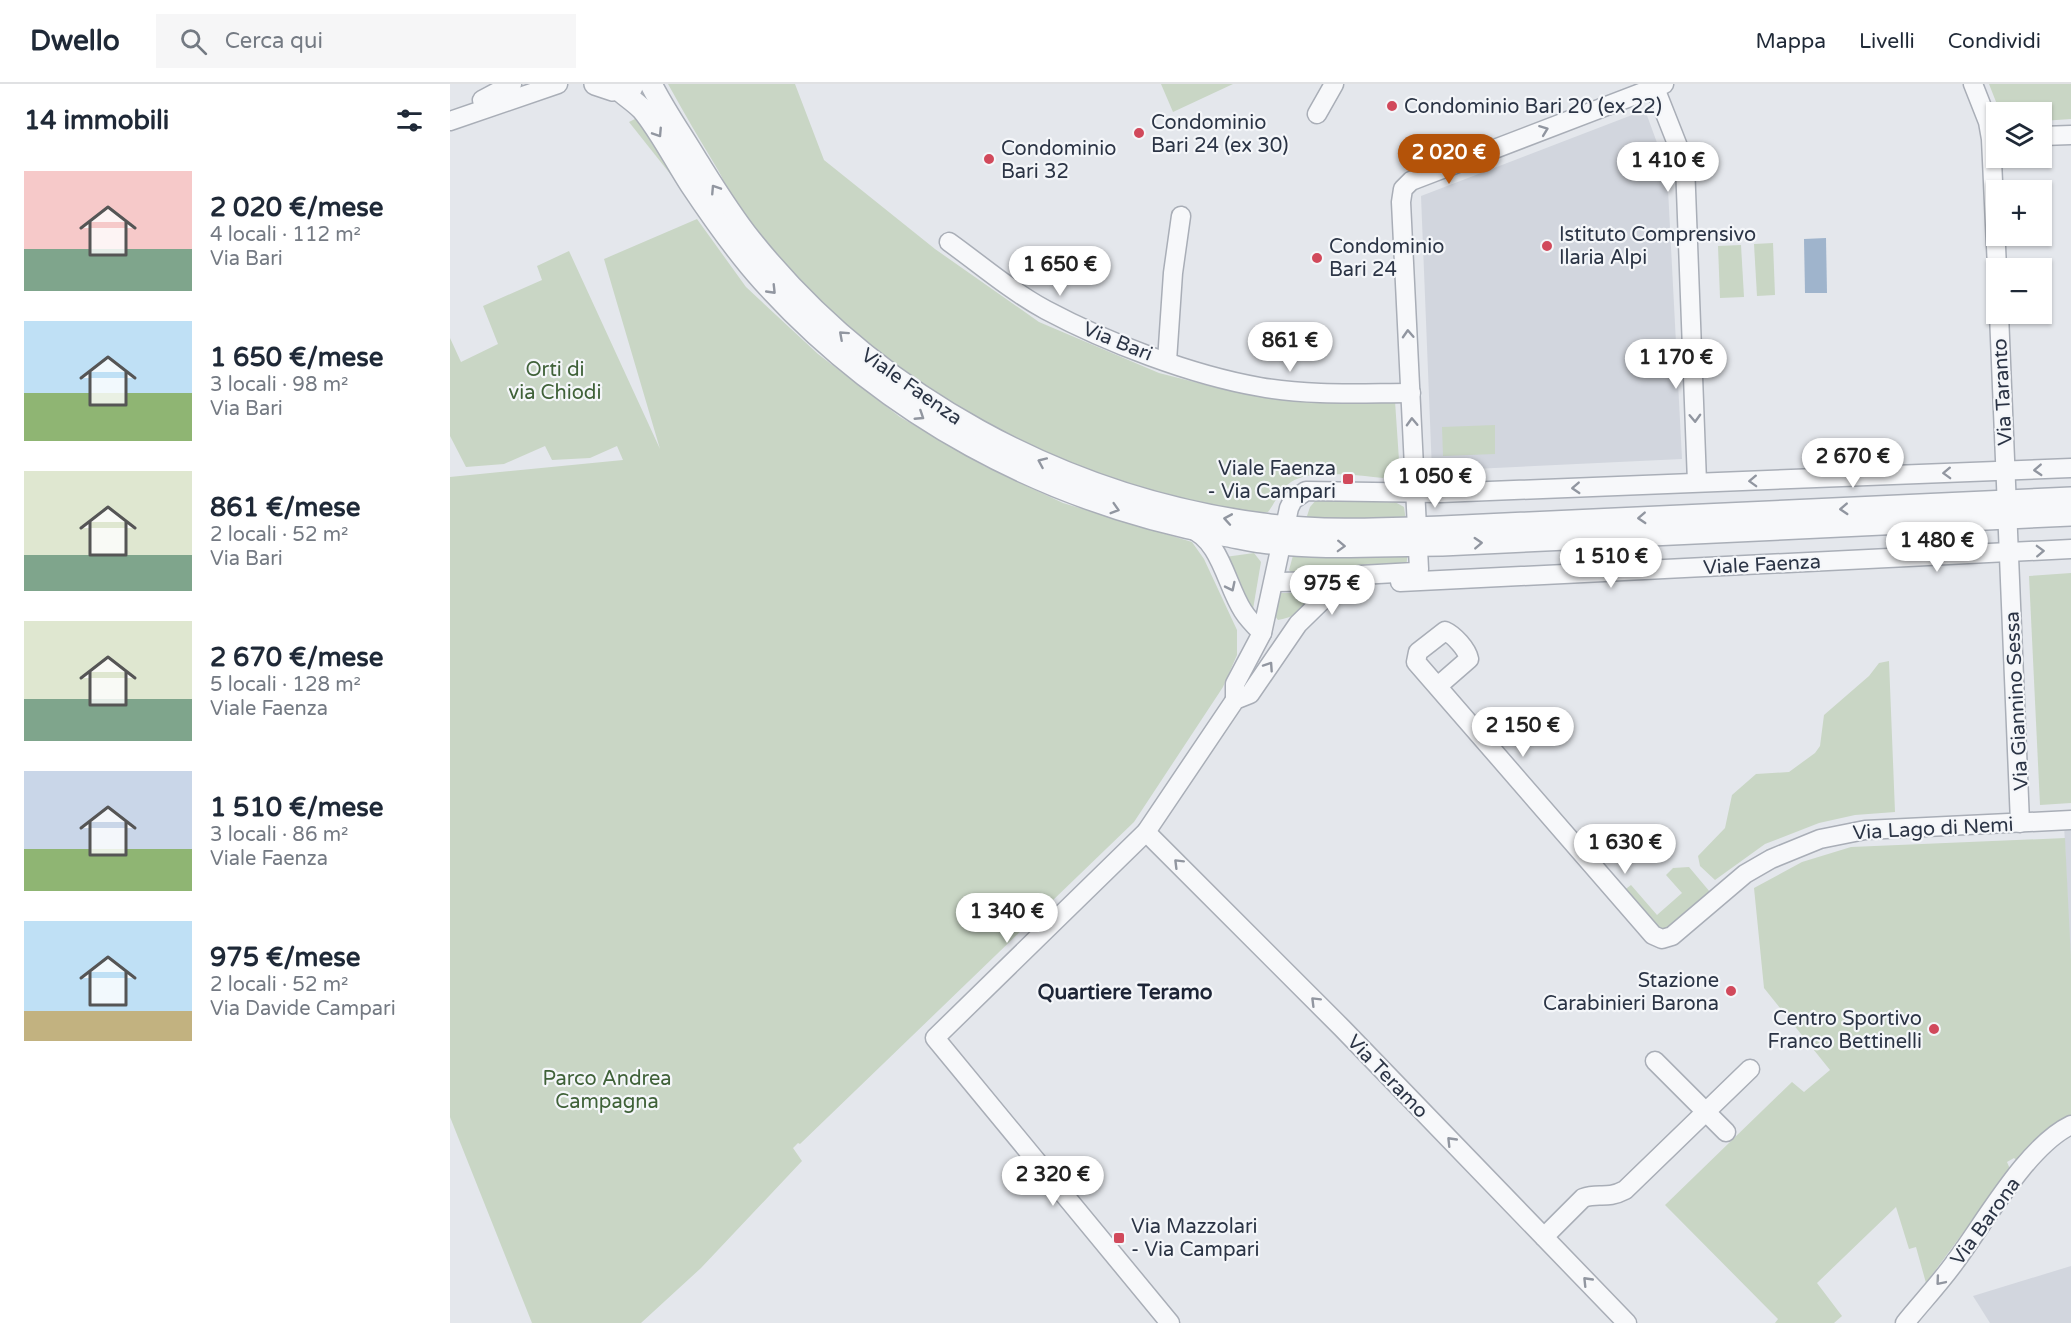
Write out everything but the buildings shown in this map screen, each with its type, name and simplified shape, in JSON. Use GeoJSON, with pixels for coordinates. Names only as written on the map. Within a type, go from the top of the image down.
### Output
{"type":"FeatureCollection","features":[{"type":"Feature","properties":{"kind":"street"},"geometry":{"type":"LineString","coordinates":[[450,119],[512,84]]}},
{"type":"Feature","properties":{"kind":"street"},"geometry":{"type":"LineString","coordinates":[[450,119],[558,84]]}},
{"type":"Feature","properties":{"kind":"street"},"geometry":{"type":"LineString","coordinates":[[595,84],[628,87]]}},
{"type":"Feature","properties":{"kind":"street","name":"Viale Faenza"},"geometry":{"type":"LineString","coordinates":[[651,84],[716,191],[763,254],[831,324],[876,363],[965,423],[1004,444],[1084,480],[1183,510],[1284,535],[1419,537],[2008,510],[2071,515]]}},
{"type":"Feature","properties":{"kind":"street"},"geometry":{"type":"LineString","coordinates":[[1317,114],[1334,84]]}},
{"type":"Feature","properties":{"kind":"street"},"geometry":{"type":"LineString","coordinates":[[1974,84],[1986,117]]}},
{"type":"Feature","properties":{"kind":"street"},"geometry":{"type":"LineString","coordinates":[[1416,493],[1401,202],[1404,186],[1411,181],[1660,86],[1685,164],[1697,482]]}},
{"type":"Feature","properties":{"kind":"street","name":"Viale Faenza"},"geometry":{"type":"LineString","coordinates":[[628,87],[710,213],[751,268],[814,333],[864,376],[930,423],[1025,474],[1090,501],[1184,527],[1261,542],[1284,535]]}},
{"type":"Feature","properties":{"kind":"street"},"geometry":{"type":"LineString","coordinates":[[2052,136],[2071,135]]}},
{"type":"Feature","properties":{"kind":"street"},"geometry":{"type":"LineString","coordinates":[[1994,168],[1996,258]]}},
{"type":"Feature","properties":{"kind":"street","name":"Via Bari"},"geometry":{"type":"LineString","coordinates":[[1167,361],[1173,273],[1181,216]]}},
{"type":"Feature","properties":{"kind":"street","name":"Via Bari"},"geometry":{"type":"LineString","coordinates":[[949,242],[997,279],[1045,310],[1101,336],[1228,381],[1262,388],[1307,393],[1411,393]]}},
{"type":"Feature","properties":{"kind":"street","name":"Via Taranto"},"geometry":{"type":"LineString","coordinates":[[1999,324],[2006,471]]}},
{"type":"Feature","properties":{"kind":"street"},"geometry":{"type":"LineString","coordinates":[[1170,1323],[935,1038],[1146,832],[1235,700],[1235,684],[1262,633],[1293,500],[1306,491],[1416,493],[2071,468]]}},
{"type":"Feature","properties":{"kind":"street","name":"Via Giannino Sessa"},"geometry":{"type":"LineString","coordinates":[[2006,471],[2020,823]]}},
{"type":"Feature","properties":{"kind":"street","name":"Viale Faenza"},"geometry":{"type":"LineString","coordinates":[[1344,581],[1360,575],[1414,572],[1419,569],[1421,563],[1416,493]]}},
{"type":"Feature","properties":{"kind":"street","name":"Viale Faenza"},"geometry":{"type":"LineString","coordinates":[[2008,510],[2071,498]]}},
{"type":"Feature","properties":{"kind":"street","name":"Viale Faenza"},"geometry":{"type":"LineString","coordinates":[[1184,527],[1198,533],[1210,543],[1243,610],[1262,633]]}},
{"type":"Feature","properties":{"kind":"street","name":"Viale Faenza"},"geometry":{"type":"LineString","coordinates":[[1274,582],[1344,581],[1359,584],[2071,549]]}},
{"type":"Feature","properties":{"kind":"street"},"geometry":{"type":"LineString","coordinates":[[1235,700],[1250,694],[1298,624],[1344,581]]}},
{"type":"Feature","properties":{"kind":"street"},"geometry":{"type":"LineString","coordinates":[[1262,633],[1298,624]]}},
{"type":"Feature","properties":{"kind":"street","name":"Via Lago di Nemi"},"geometry":{"type":"LineString","coordinates":[[1438,686],[1653,935],[1662,939],[1672,936],[1745,874],[1771,859],[1820,839],[1865,830],[2071,820]]}},
{"type":"Feature","properties":{"kind":"street","name":"Via Teramo"},"geometry":{"type":"LineString","coordinates":[[1146,832],[1326,1011],[1628,1323]]}},
{"type":"Feature","properties":{"kind":"street"},"geometry":{"type":"LineString","coordinates":[[1655,1061],[1726,1132]]}},
{"type":"Feature","properties":{"kind":"street"},"geometry":{"type":"LineString","coordinates":[[1544,1237],[1583,1198],[1591,1195],[1612,1197],[1625,1190],[1750,1069]]}},
{"type":"Feature","properties":{"kind":"street","name":"Via Barona"},"geometry":{"type":"LineString","coordinates":[[1905,1323],[1954,1263],[1999,1199],[2045,1141],[2071,1125]]}},
{"type":"Feature","properties":{"kind":"shaded area","name":"Istituto Comprensivo Ilaria Alpi"},"geometry":{"type":"Polygon","coordinates":[[[1645,110],[1667,170],[1682,459],[1432,471],[1421,196],[1645,110]]]}},
{"type":"Feature","properties":{"kind":"shaded area"},"geometry":{"type":"Polygon","coordinates":[[[2064,823],[2071,823],[2071,960],[2070,956],[2064,823]]]}},
{"type":"Feature","properties":{"kind":"shaded area"},"geometry":{"type":"Polygon","coordinates":[[[2071,1266],[2071,1323],[1990,1323],[1973,1296],[2071,1266]]]}},
{"type":"Feature","properties":{"kind":"green space"},"geometry":{"type":"Polygon","coordinates":[[[668,84],[795,84],[824,160],[935,249],[1039,322],[1159,373],[1226,390],[1306,402],[1395,401],[1400,475],[1394,479],[1341,474],[1301,477],[1283,489],[1268,512],[1256,513],[1208,506],[1089,472],[1032,448],[976,419],[923,385],[873,347],[825,305],[782,261],[736,203],[668,84]]]}},
{"type":"Feature","properties":{"kind":"green space"},"geometry":{"type":"Polygon","coordinates":[[[1161,84],[1233,84],[1173,112],[1161,84]]]}},
{"type":"Feature","properties":{"kind":"green space"},"geometry":{"type":"Polygon","coordinates":[[[1989,84],[2071,84],[2071,119],[2052,120],[2052,102],[1996,102],[1989,84]]]}},
{"type":"Feature","properties":{"kind":"green space"},"geometry":{"type":"Polygon","coordinates":[[[637,118],[679,185],[629,122],[637,118]]]}},
{"type":"Feature","properties":{"kind":"green space"},"geometry":{"type":"Polygon","coordinates":[[[697,219],[746,287],[818,354],[900,417],[984,466],[1063,503],[1192,542],[1204,559],[1237,630],[1237,655],[1223,687],[1134,822],[800,1144],[798,1143],[793,1148],[802,1161],[701,1268],[641,1323],[532,1323],[450,1117],[450,477],[623,460],[617,446],[590,458],[552,460],[545,446],[504,464],[466,467],[450,436],[450,338],[461,362],[498,344],[483,306],[542,280],[537,266],[569,251],[660,449],[604,259],[697,219]]]}},
{"type":"Feature","properties":{"kind":"green space"},"geometry":{"type":"Polygon","coordinates":[[[1773,243],[1775,295],[1757,296],[1754,244],[1773,243]]]}},
{"type":"Feature","properties":{"kind":"green space"},"geometry":{"type":"Polygon","coordinates":[[[1741,245],[1744,297],[1720,298],[1718,246],[1741,245]]]}},
{"type":"Feature","properties":{"kind":"green space"},"geometry":{"type":"Polygon","coordinates":[[[1495,425],[1495,454],[1443,456],[1442,427],[1495,425]]]}},
{"type":"Feature","properties":{"kind":"green space"},"geometry":{"type":"Polygon","coordinates":[[[1317,499],[1395,502],[1404,507],[1406,521],[1306,519],[1310,507],[1317,499]]]}},
{"type":"Feature","properties":{"kind":"green space"},"geometry":{"type":"Polygon","coordinates":[[[1294,552],[1408,552],[1406,568],[1294,576],[1289,570],[1294,552]]]}},
{"type":"Feature","properties":{"kind":"green space"},"geometry":{"type":"Polygon","coordinates":[[[1254,553],[1261,562],[1253,609],[1249,606],[1225,557],[1254,553]]]}},
{"type":"Feature","properties":{"kind":"green space"},"geometry":{"type":"Polygon","coordinates":[[[2071,573],[2071,803],[2040,805],[2029,576],[2071,573]]]}},
{"type":"Feature","properties":{"kind":"green space"},"geometry":{"type":"Polygon","coordinates":[[[1280,593],[1309,593],[1313,598],[1298,613],[1278,620],[1274,615],[1280,593]]]}},
{"type":"Feature","properties":{"kind":"green space"},"geometry":{"type":"Polygon","coordinates":[[[1889,661],[1895,812],[1855,815],[1819,823],[1765,844],[1715,880],[1700,866],[1698,856],[1725,828],[1732,795],[1756,774],[1789,772],[1815,753],[1820,746],[1824,715],[1869,676],[1879,663],[1889,661]]]}},
{"type":"Feature","properties":{"kind":"green space","name":"Centro Sportivo Franco Bettinelli"},"geometry":{"type":"Polygon","coordinates":[[[2065,838],[2071,960],[2071,1115],[2041,1134],[2017,1161],[2014,1158],[2007,1162],[2010,1169],[1926,1283],[1916,1247],[1909,1249],[1896,1207],[1817,1283],[1842,1316],[1834,1323],[1775,1323],[1778,1319],[1665,1205],[1792,1082],[1804,1092],[1830,1070],[1764,988],[1754,888],[1802,862],[1851,847],[2065,838]]]}},
{"type":"Feature","properties":{"kind":"green space"},"geometry":{"type":"Polygon","coordinates":[[[1689,867],[1710,892],[1666,929],[1658,930],[1623,891],[1631,885],[1657,915],[1682,893],[1666,875],[1673,868],[1689,867]]]}},
{"type":"Feature","properties":{"kind":"water"},"geometry":{"type":"Polygon","coordinates":[[[1826,238],[1827,293],[1805,293],[1804,239],[1826,238]]]}},
{"type":"Feature","properties":{"kind":"place","name":"Condominio Bari 20 (ex 22)"},"geometry":{"type":"Point","coordinates":[1392,106]}},
{"type":"Feature","properties":{"kind":"place","name":"Condominio Bari 24 (ex 30)"},"geometry":{"type":"Point","coordinates":[1139,133]}},
{"type":"Feature","properties":{"kind":"place","name":"Condominio Bari 32"},"geometry":{"type":"Point","coordinates":[989,159]}},
{"type":"Feature","properties":{"kind":"place","name":"Istituto Comprensivo Ilaria Alpi"},"geometry":{"type":"Point","coordinates":[1547,246]}},
{"type":"Feature","properties":{"kind":"place","name":"Condominio Bari 24"},"geometry":{"type":"Point","coordinates":[1317,258]}},
{"type":"Feature","properties":{"kind":"place","name":"Viale Faenza - Via Campari"},"geometry":{"type":"Point","coordinates":[1348,479]}},
{"type":"Feature","properties":{"kind":"place","name":"Stazione Carabinieri Barona"},"geometry":{"type":"Point","coordinates":[1731,991]}},
{"type":"Feature","properties":{"kind":"place","name":"Centro Sportivo Franco Bettinelli"},"geometry":{"type":"Point","coordinates":[1934,1029]}},
{"type":"Feature","properties":{"kind":"place","name":"Via Mazzolari - Via Campari"},"geometry":{"type":"Point","coordinates":[1119,1238]}},
{"type":"Feature","properties":{"kind":"district","name":"Quartiere Teramo"},"geometry":{"type":"Point","coordinates":[1125,992]}},
{"type":"Feature","properties":{"kind":"park label","name":"Orti di via Chiodi"},"geometry":{"type":"Point","coordinates":[555,380]}},
{"type":"Feature","properties":{"kind":"park label","name":"Parco Andrea Campagna"},"geometry":{"type":"Point","coordinates":[607,1090]}}]}
